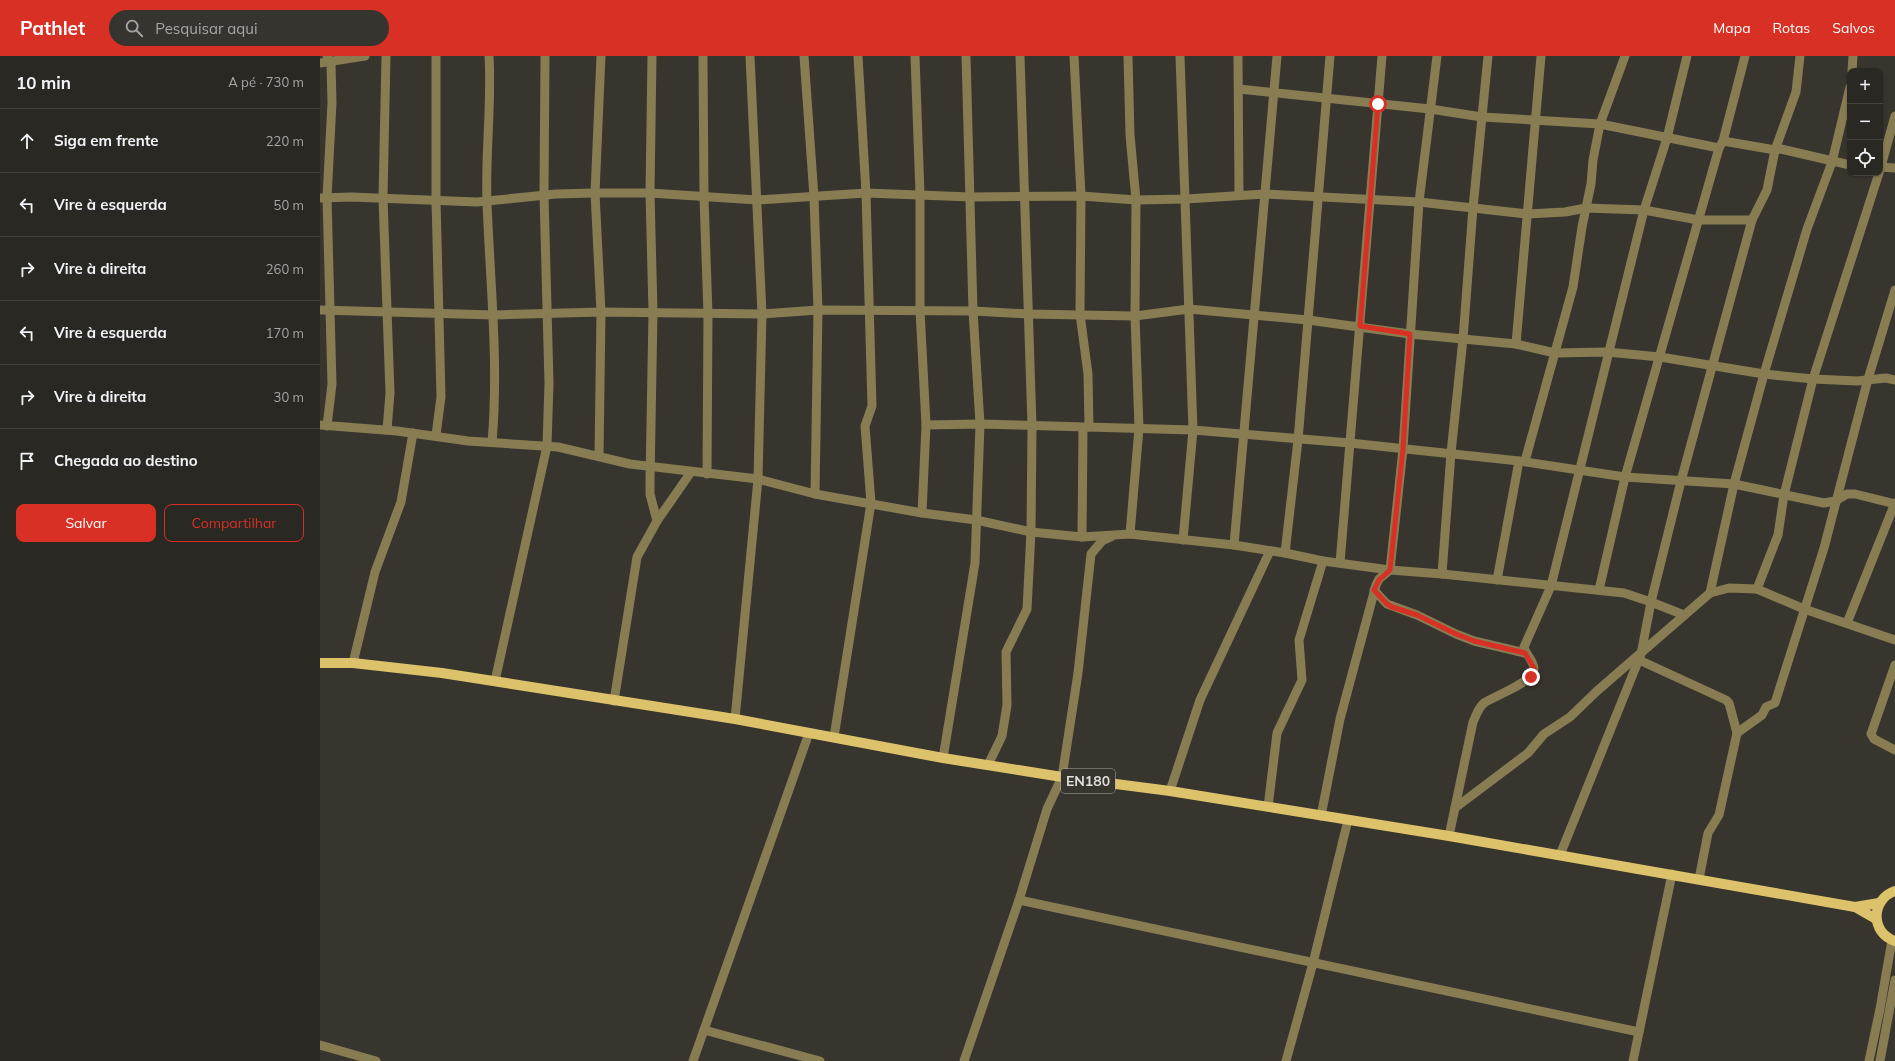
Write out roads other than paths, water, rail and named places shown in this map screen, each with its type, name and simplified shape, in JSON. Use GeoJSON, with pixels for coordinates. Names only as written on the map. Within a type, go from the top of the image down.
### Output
{"type":"FeatureCollection","features":[{"type":"Feature","properties":{"kind":"main road","name":"EN180"},"geometry":{"type":"LineString","coordinates":[[320,663],[353,664],[442,673],[496,681],[614,701],[735,719],[942,758],[1062,777],[1170,791],[1560,854],[1855,907],[1876,919],[1883,934],[1893,940]]}},
{"type":"Feature","properties":{"kind":"main road","name":"EN180"},"geometry":{"type":"LineString","coordinates":[[1855,907],[1879,903],[1886,895],[1895,891]]}},
{"type":"Feature","properties":{"kind":"main road"},"geometry":{"type":"LineString","coordinates":[[1876,919],[1879,903]]}},
{"type":"Feature","properties":{"kind":"street"},"geometry":{"type":"LineString","coordinates":[[320,63],[329,59],[365,56]]}},
{"type":"Feature","properties":{"kind":"street"},"geometry":{"type":"LineString","coordinates":[[386,56],[383,198],[390,393],[387,430]]}},
{"type":"Feature","properties":{"kind":"street"},"geometry":{"type":"LineString","coordinates":[[436,56],[436,200],[441,397],[436,435]]}},
{"type":"Feature","properties":{"kind":"street"},"geometry":{"type":"LineString","coordinates":[[489,56],[491,91],[487,201],[494,315],[496,401],[492,442]]}},
{"type":"Feature","properties":{"kind":"street"},"geometry":{"type":"LineString","coordinates":[[496,681],[547,446],[549,383],[544,195],[544,56]]}},
{"type":"Feature","properties":{"kind":"street"},"geometry":{"type":"LineString","coordinates":[[599,456],[601,312],[595,193],[601,56]]}},
{"type":"Feature","properties":{"kind":"street"},"geometry":{"type":"LineString","coordinates":[[652,56],[650,193],[653,312],[650,494],[657,521]]}},
{"type":"Feature","properties":{"kind":"street"},"geometry":{"type":"LineString","coordinates":[[703,56],[704,198],[708,314],[707,474]]}},
{"type":"Feature","properties":{"kind":"street"},"geometry":{"type":"LineString","coordinates":[[735,719],[758,479],[762,314],[758,200],[750,56]]}},
{"type":"Feature","properties":{"kind":"street"},"geometry":{"type":"LineString","coordinates":[[804,56],[814,197],[818,310],[815,494]]}},
{"type":"Feature","properties":{"kind":"street"},"geometry":{"type":"LineString","coordinates":[[834,737],[871,503],[865,426],[872,406],[868,311],[866,193],[858,56]]}},
{"type":"Feature","properties":{"kind":"street"},"geometry":{"type":"LineString","coordinates":[[915,56],[920,194],[920,310],[926,425],[922,513]]}},
{"type":"Feature","properties":{"kind":"street"},"geometry":{"type":"LineString","coordinates":[[942,758],[975,563],[980,424],[973,311],[972,197],[966,56]]}},
{"type":"Feature","properties":{"kind":"street"},"geometry":{"type":"LineString","coordinates":[[988,765],[1002,736],[1007,705],[1006,652],[1027,609],[1031,532],[1032,426],[1026,198],[1020,56]]}},
{"type":"Feature","properties":{"kind":"street"},"geometry":{"type":"LineString","coordinates":[[1074,56],[1081,196],[1080,314],[1088,374],[1082,537]]}},
{"type":"Feature","properties":{"kind":"street"},"geometry":{"type":"LineString","coordinates":[[1128,56],[1130,136],[1136,200],[1135,316],[1139,428],[1130,534]]}},
{"type":"Feature","properties":{"kind":"street"},"geometry":{"type":"LineString","coordinates":[[1180,56],[1193,430],[1183,540]]}},
{"type":"Feature","properties":{"kind":"street"},"geometry":{"type":"LineString","coordinates":[[1238,56],[1239,195]]}},
{"type":"Feature","properties":{"kind":"street"},"geometry":{"type":"LineString","coordinates":[[1234,545],[1275,94],[1277,56]]}},
{"type":"Feature","properties":{"kind":"street"},"geometry":{"type":"LineString","coordinates":[[1285,553],[1298,440],[1317,195],[1330,56]]}},
{"type":"Feature","properties":{"kind":"street"},"geometry":{"type":"LineString","coordinates":[[1340,563],[1372,199],[1382,56]]}},
{"type":"Feature","properties":{"kind":"street"},"geometry":{"type":"LineString","coordinates":[[1321,816],[1340,719],[1374,590],[1379,580],[1390,570],[1403,449],[1419,202],[1437,56]]}},
{"type":"Feature","properties":{"kind":"street"},"geometry":{"type":"LineString","coordinates":[[1442,574],[1463,339],[1472,208],[1488,56]]}},
{"type":"Feature","properties":{"kind":"street"},"geometry":{"type":"LineString","coordinates":[[1516,344],[1541,56]]}},
{"type":"Feature","properties":{"kind":"street"},"geometry":{"type":"LineString","coordinates":[[1497,580],[1522,461],[1573,287],[1600,124],[1625,56]]}},
{"type":"Feature","properties":{"kind":"street"},"geometry":{"type":"LineString","coordinates":[[1449,836],[1473,722],[1478,711],[1483,704],[1531,677],[1534,668],[1525,653],[1524,647],[1551,586],[1644,210],[1667,138],[1687,56]]}},
{"type":"Feature","properties":{"kind":"street"},"geometry":{"type":"LineString","coordinates":[[1599,590],[1625,477],[1745,56]]}},
{"type":"Feature","properties":{"kind":"street"},"geometry":{"type":"LineString","coordinates":[[1560,854],[1640,657],[1651,602],[1711,366],[1752,220],[1767,190],[1775,150],[1796,92],[1800,56]]}},
{"type":"Feature","properties":{"kind":"street"},"geometry":{"type":"LineString","coordinates":[[1852,68],[1853,56]]}},
{"type":"Feature","properties":{"kind":"street"},"geometry":{"type":"LineString","coordinates":[[329,59],[332,103],[324,198],[331,310],[332,384],[323,426],[413,432],[468,441],[558,447],[650,466],[758,479],[815,494],[922,513],[976,520],[1031,532],[1082,537],[1130,534],[1234,545],[1323,561],[1390,570],[1599,590],[1624,594],[1651,602],[1684,615]]}},
{"type":"Feature","properties":{"kind":"street"},"geometry":{"type":"LineString","coordinates":[[1239,89],[1275,94],[1430,109],[1482,116],[1600,124],[1667,138],[1775,150],[1781,149],[1847,164]]}},
{"type":"Feature","properties":{"kind":"street"},"geometry":{"type":"LineString","coordinates":[[1710,593],[1734,484],[1764,374],[1807,229],[1832,162],[1847,100]]}},
{"type":"Feature","properties":{"kind":"street"},"geometry":{"type":"LineString","coordinates":[[1883,158],[1895,116]]}},
{"type":"Feature","properties":{"kind":"street"},"geometry":{"type":"LineString","coordinates":[[1883,169],[1895,168]]}},
{"type":"Feature","properties":{"kind":"street"},"geometry":{"type":"LineString","coordinates":[[1756,589],[1778,535],[1784,495],[1813,379],[1878,176]]}},
{"type":"Feature","properties":{"kind":"street"},"geometry":{"type":"LineString","coordinates":[[324,198],[487,201],[544,195],[650,193],[704,198],[758,200],[866,193],[1026,198],[1081,196],[1136,200],[1186,200],[1265,194],[1317,195],[1419,202],[1527,214],[1565,212],[1586,208],[1644,210],[1698,220],[1752,220]]}},
{"type":"Feature","properties":{"kind":"street"},"geometry":{"type":"LineString","coordinates":[[1737,733],[1762,715],[1766,707],[1775,703],[1824,548],[1835,501],[1861,413],[1868,379],[1895,290]]}},
{"type":"Feature","properties":{"kind":"street"},"geometry":{"type":"LineString","coordinates":[[320,310],[494,315],[601,312],[762,314],[818,310],[920,310],[1135,316],[1189,309],[1308,320],[1410,334],[1516,344],[1554,353],[1608,352],[1660,357],[1764,374],[1813,379],[1857,381],[1868,379],[1895,380]]}},
{"type":"Feature","properties":{"kind":"street"},"geometry":{"type":"LineString","coordinates":[[926,425],[980,424],[1193,430],[1452,453],[1522,461],[1625,477],[1734,484],[1824,502],[1835,501],[1847,494],[1855,494],[1895,503],[1847,623]]}},
{"type":"Feature","properties":{"kind":"street"},"geometry":{"type":"LineString","coordinates":[[353,664],[375,572],[401,502],[413,432]]}},
{"type":"Feature","properties":{"kind":"street"},"geometry":{"type":"LineString","coordinates":[[614,701],[637,556],[657,521],[691,472]]}},
{"type":"Feature","properties":{"kind":"street"},"geometry":{"type":"LineString","coordinates":[[964,1061],[1019,900],[1047,809],[1062,777],[1078,673],[1091,554],[1102,541],[1119,534]]}},
{"type":"Feature","properties":{"kind":"street"},"geometry":{"type":"LineString","coordinates":[[1170,791],[1200,700],[1270,551]]}},
{"type":"Feature","properties":{"kind":"street"},"geometry":{"type":"LineString","coordinates":[[1268,807],[1277,733],[1302,680],[1299,640],[1323,561]]}},
{"type":"Feature","properties":{"kind":"street"},"geometry":{"type":"LineString","coordinates":[[1455,808],[1528,753],[1544,734],[1570,717],[1597,691],[1640,657],[1684,615],[1710,593],[1729,588],[1756,589],[1804,609],[1895,640]]}},
{"type":"Feature","properties":{"kind":"street"},"geometry":{"type":"LineString","coordinates":[[1374,590],[1387,604],[1392,607],[1417,615],[1456,634],[1474,641],[1525,653]]}},
{"type":"Feature","properties":{"kind":"street"},"geometry":{"type":"LineString","coordinates":[[1640,657],[1726,700],[1729,703],[1737,733],[1719,814],[1708,833],[1699,879]]}},
{"type":"Feature","properties":{"kind":"street"},"geometry":{"type":"LineString","coordinates":[[1895,665],[1871,734],[1874,739],[1895,750]]}},
{"type":"Feature","properties":{"kind":"street"},"geometry":{"type":"LineString","coordinates":[[692,1061],[809,733]]}},
{"type":"Feature","properties":{"kind":"street"},"geometry":{"type":"LineString","coordinates":[[1286,1061],[1313,964],[1348,820]]}},
{"type":"Feature","properties":{"kind":"street"},"geometry":{"type":"LineString","coordinates":[[1633,1061],[1672,874]]}},
{"type":"Feature","properties":{"kind":"street"},"geometry":{"type":"LineString","coordinates":[[1019,900],[1313,964],[1639,1032]]}},
{"type":"Feature","properties":{"kind":"street"},"geometry":{"type":"LineString","coordinates":[[1869,1061],[1893,940]]}},
{"type":"Feature","properties":{"kind":"street"},"geometry":{"type":"LineString","coordinates":[[1880,1061],[1890,1032],[1895,980]]}},
{"type":"Feature","properties":{"kind":"street"},"geometry":{"type":"LineString","coordinates":[[704,1030],[820,1061]]}},
{"type":"Feature","properties":{"kind":"street"},"geometry":{"type":"LineString","coordinates":[[320,1045],[376,1061]]}}]}
